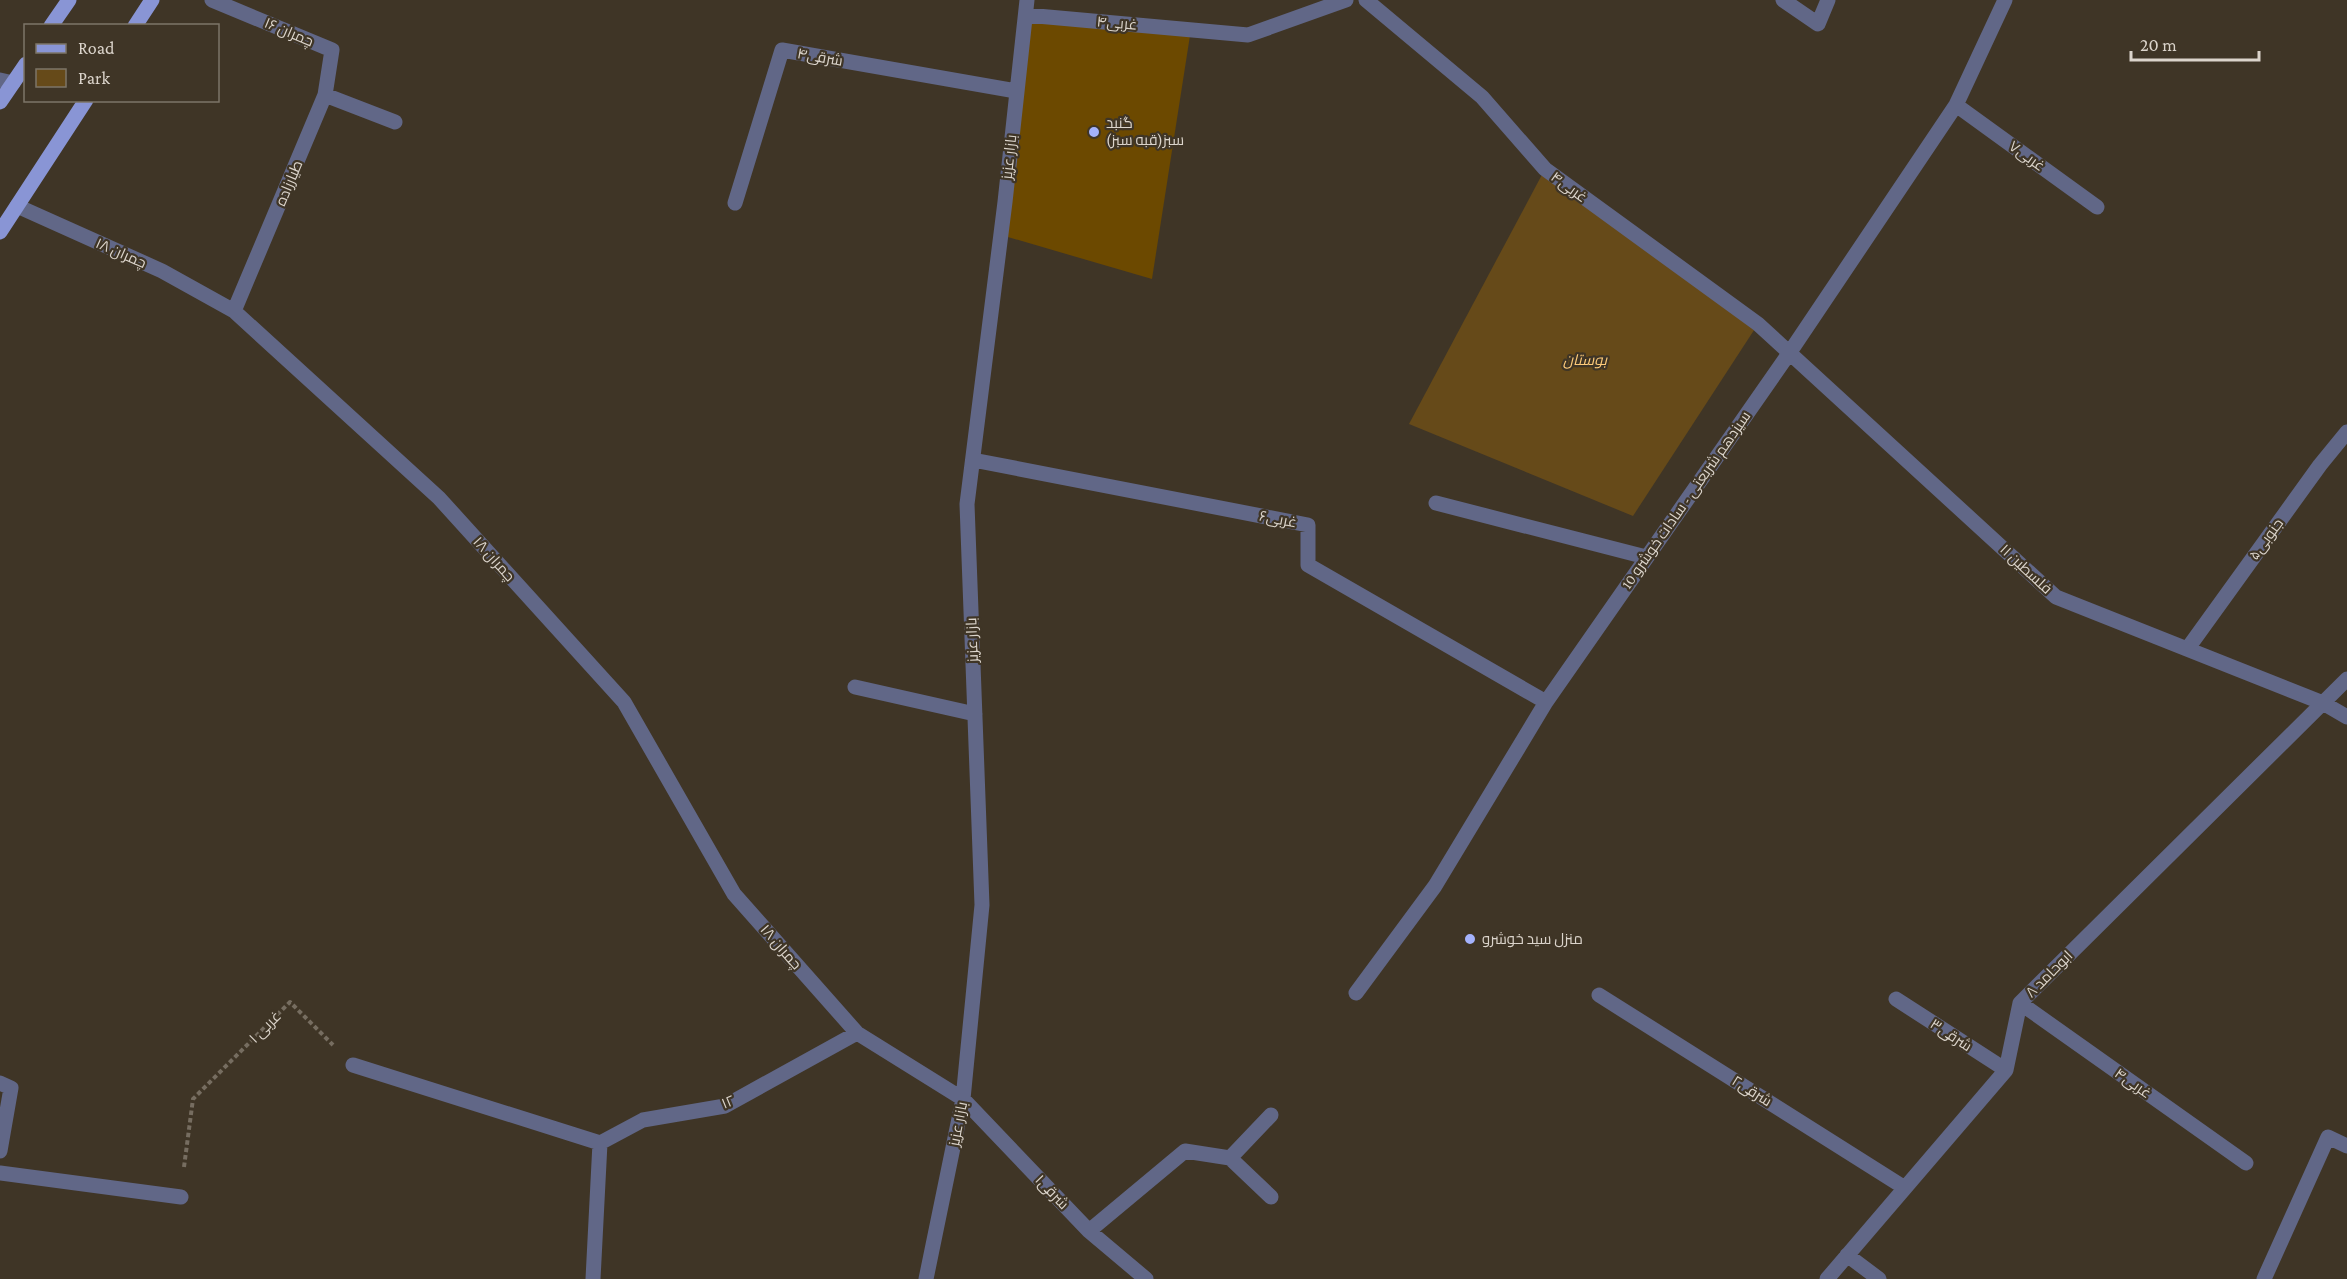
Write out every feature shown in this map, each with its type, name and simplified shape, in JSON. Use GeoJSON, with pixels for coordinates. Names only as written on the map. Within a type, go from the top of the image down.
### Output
{"type":"FeatureCollection","features":[{"type":"Feature","properties":{"kind":"main road"},"geometry":{"type":"LineString","coordinates":[[52,24],[69,0]]}},
{"type":"Feature","properties":{"kind":"main road"},"geometry":{"type":"LineString","coordinates":[[136,24],[152,0]]}},
{"type":"Feature","properties":{"kind":"main road"},"geometry":{"type":"LineString","coordinates":[[0,102],[6,81],[24,66]]}},
{"type":"Feature","properties":{"kind":"main road"},"geometry":{"type":"LineString","coordinates":[[0,232],[85,102]]}},
{"type":"Feature","properties":{"kind":"street","name":"چمران ۱۶"},"geometry":{"type":"LineString","coordinates":[[212,0],[332,50]]}},
{"type":"Feature","properties":{"kind":"street","name":"غربی۴"},"geometry":{"type":"LineString","coordinates":[[1026,8],[1248,34],[1346,0]]}},
{"type":"Feature","properties":{"kind":"street","name":"غربی۴"},"geometry":{"type":"LineString","coordinates":[[1366,0],[1482,97],[1545,169],[1758,324],[1790,352]]}},
{"type":"Feature","properties":{"kind":"street"},"geometry":{"type":"LineString","coordinates":[[1783,0],[1818,24],[1828,0]]}},
{"type":"Feature","properties":{"kind":"street","name":"سیزدهم شریعتی - سادات خوشرو 10"},"geometry":{"type":"LineString","coordinates":[[1356,993],[1435,886],[1546,702],[1790,352],[1956,105],[2005,0]]}},
{"type":"Feature","properties":{"kind":"street","name":"بازار عزیز"},"geometry":{"type":"LineString","coordinates":[[926,1279],[963,1099],[982,905],[967,504],[1026,8]]}},
{"type":"Feature","properties":{"kind":"street","name":"طیارزاده"},"geometry":{"type":"LineString","coordinates":[[234,311],[325,95],[332,50]]}},
{"type":"Feature","properties":{"kind":"street","name":"شرقی۴"},"geometry":{"type":"LineString","coordinates":[[735,203],[782,50],[1016,91]]}},
{"type":"Feature","properties":{"kind":"street"},"geometry":{"type":"LineString","coordinates":[[325,95],[395,122]]}},
{"type":"Feature","properties":{"kind":"street","name":"غربی۷"},"geometry":{"type":"LineString","coordinates":[[1956,105],[2097,207]]}},
{"type":"Feature","properties":{"kind":"street","name":"چمران ۱۸"},"geometry":{"type":"LineString","coordinates":[[17,206],[162,271],[234,311],[439,498],[624,702],[734,894],[857,1033]]}},
{"type":"Feature","properties":{"kind":"street","name":"فلسطین ۱۱"},"geometry":{"type":"LineString","coordinates":[[1790,352],[2056,597],[2324,704],[2347,717]]}},
{"type":"Feature","properties":{"kind":"street","name":"جنوبی۵"},"geometry":{"type":"LineString","coordinates":[[2188,648],[2320,465],[2347,432]]}},
{"type":"Feature","properties":{"kind":"street","name":"غربی۶"},"geometry":{"type":"LineString","coordinates":[[973,460],[1308,525],[1308,565],[1546,702]]}},
{"type":"Feature","properties":{"kind":"street"},"geometry":{"type":"LineString","coordinates":[[1436,503],[1646,557]]}},
{"type":"Feature","properties":{"kind":"street","name":"ابوحامد ۸"},"geometry":{"type":"LineString","coordinates":[[1827,1279],[2006,1070],[2020,1003],[2347,679]]}},
{"type":"Feature","properties":{"kind":"street"},"geometry":{"type":"LineString","coordinates":[[855,687],[975,714]]}},
{"type":"Feature","properties":{"kind":"street","name":"شرقی۲"},"geometry":{"type":"LineString","coordinates":[[1599,995],[1905,1188]]}},
{"type":"Feature","properties":{"kind":"street","name":"شرقی۳"},"geometry":{"type":"LineString","coordinates":[[1896,999],[2006,1070]]}},
{"type":"Feature","properties":{"kind":"street","name":"غربی۴"},"geometry":{"type":"LineString","coordinates":[[2020,1003],[2246,1163]]}},
{"type":"Feature","properties":{"kind":"street"},"geometry":{"type":"LineString","coordinates":[[857,1033],[963,1099]]}},
{"type":"Feature","properties":{"kind":"street","name":"۱۲"},"geometry":{"type":"LineString","coordinates":[[600,1143],[643,1120],[725,1106],[857,1033]]}},
{"type":"Feature","properties":{"kind":"street"},"geometry":{"type":"LineString","coordinates":[[353,1065],[600,1143],[593,1279]]}},
{"type":"Feature","properties":{"kind":"street"},"geometry":{"type":"LineString","coordinates":[[0,1083],[11,1088],[0,1151]]}},
{"type":"Feature","properties":{"kind":"street","name":"شرقی۱"},"geometry":{"type":"LineString","coordinates":[[963,1099],[1089,1231],[1146,1279]]}},
{"type":"Feature","properties":{"kind":"street"},"geometry":{"type":"LineString","coordinates":[[1230,1158],[1271,1115]]}},
{"type":"Feature","properties":{"kind":"street"},"geometry":{"type":"LineString","coordinates":[[2264,1279],[2328,1137],[2347,1146]]}},
{"type":"Feature","properties":{"kind":"street"},"geometry":{"type":"LineString","coordinates":[[1089,1231],[1185,1151],[1230,1158],[1271,1197]]}},
{"type":"Feature","properties":{"kind":"street"},"geometry":{"type":"LineString","coordinates":[[0,1173],[181,1197]]}},
{"type":"Feature","properties":{"kind":"street"},"geometry":{"type":"LineString","coordinates":[[1847,1255],[1879,1279]]}},
{"type":"Feature","properties":{"kind":"path","name":"۱ غربی"},"geometry":{"type":"LineString","coordinates":[[181,1197],[193,1099],[290,1002],[353,1065]]}},
{"type":"Feature","properties":{"kind":"green space","name":"بوستان"},"geometry":{"type":"Polygon","coordinates":[[[1545,169],[1758,324],[1633,516],[1409,424],[1545,169]]]}},
{"type":"Feature","properties":{"kind":"building","name":"گنبد سبز(قبه سبز)"},"geometry":{"type":"Polygon","coordinates":[[[1026,15],[1191,29],[1152,279],[1001,235],[1026,15]]]}},
{"type":"Feature","properties":{"kind":"place","name":"گنبد سبز(قبه سبز)"},"geometry":{"type":"Point","coordinates":[1094,132]}},
{"type":"Feature","properties":{"kind":"place","name":"منزل سید خوشرو"},"geometry":{"type":"Point","coordinates":[1470,939]}}]}
